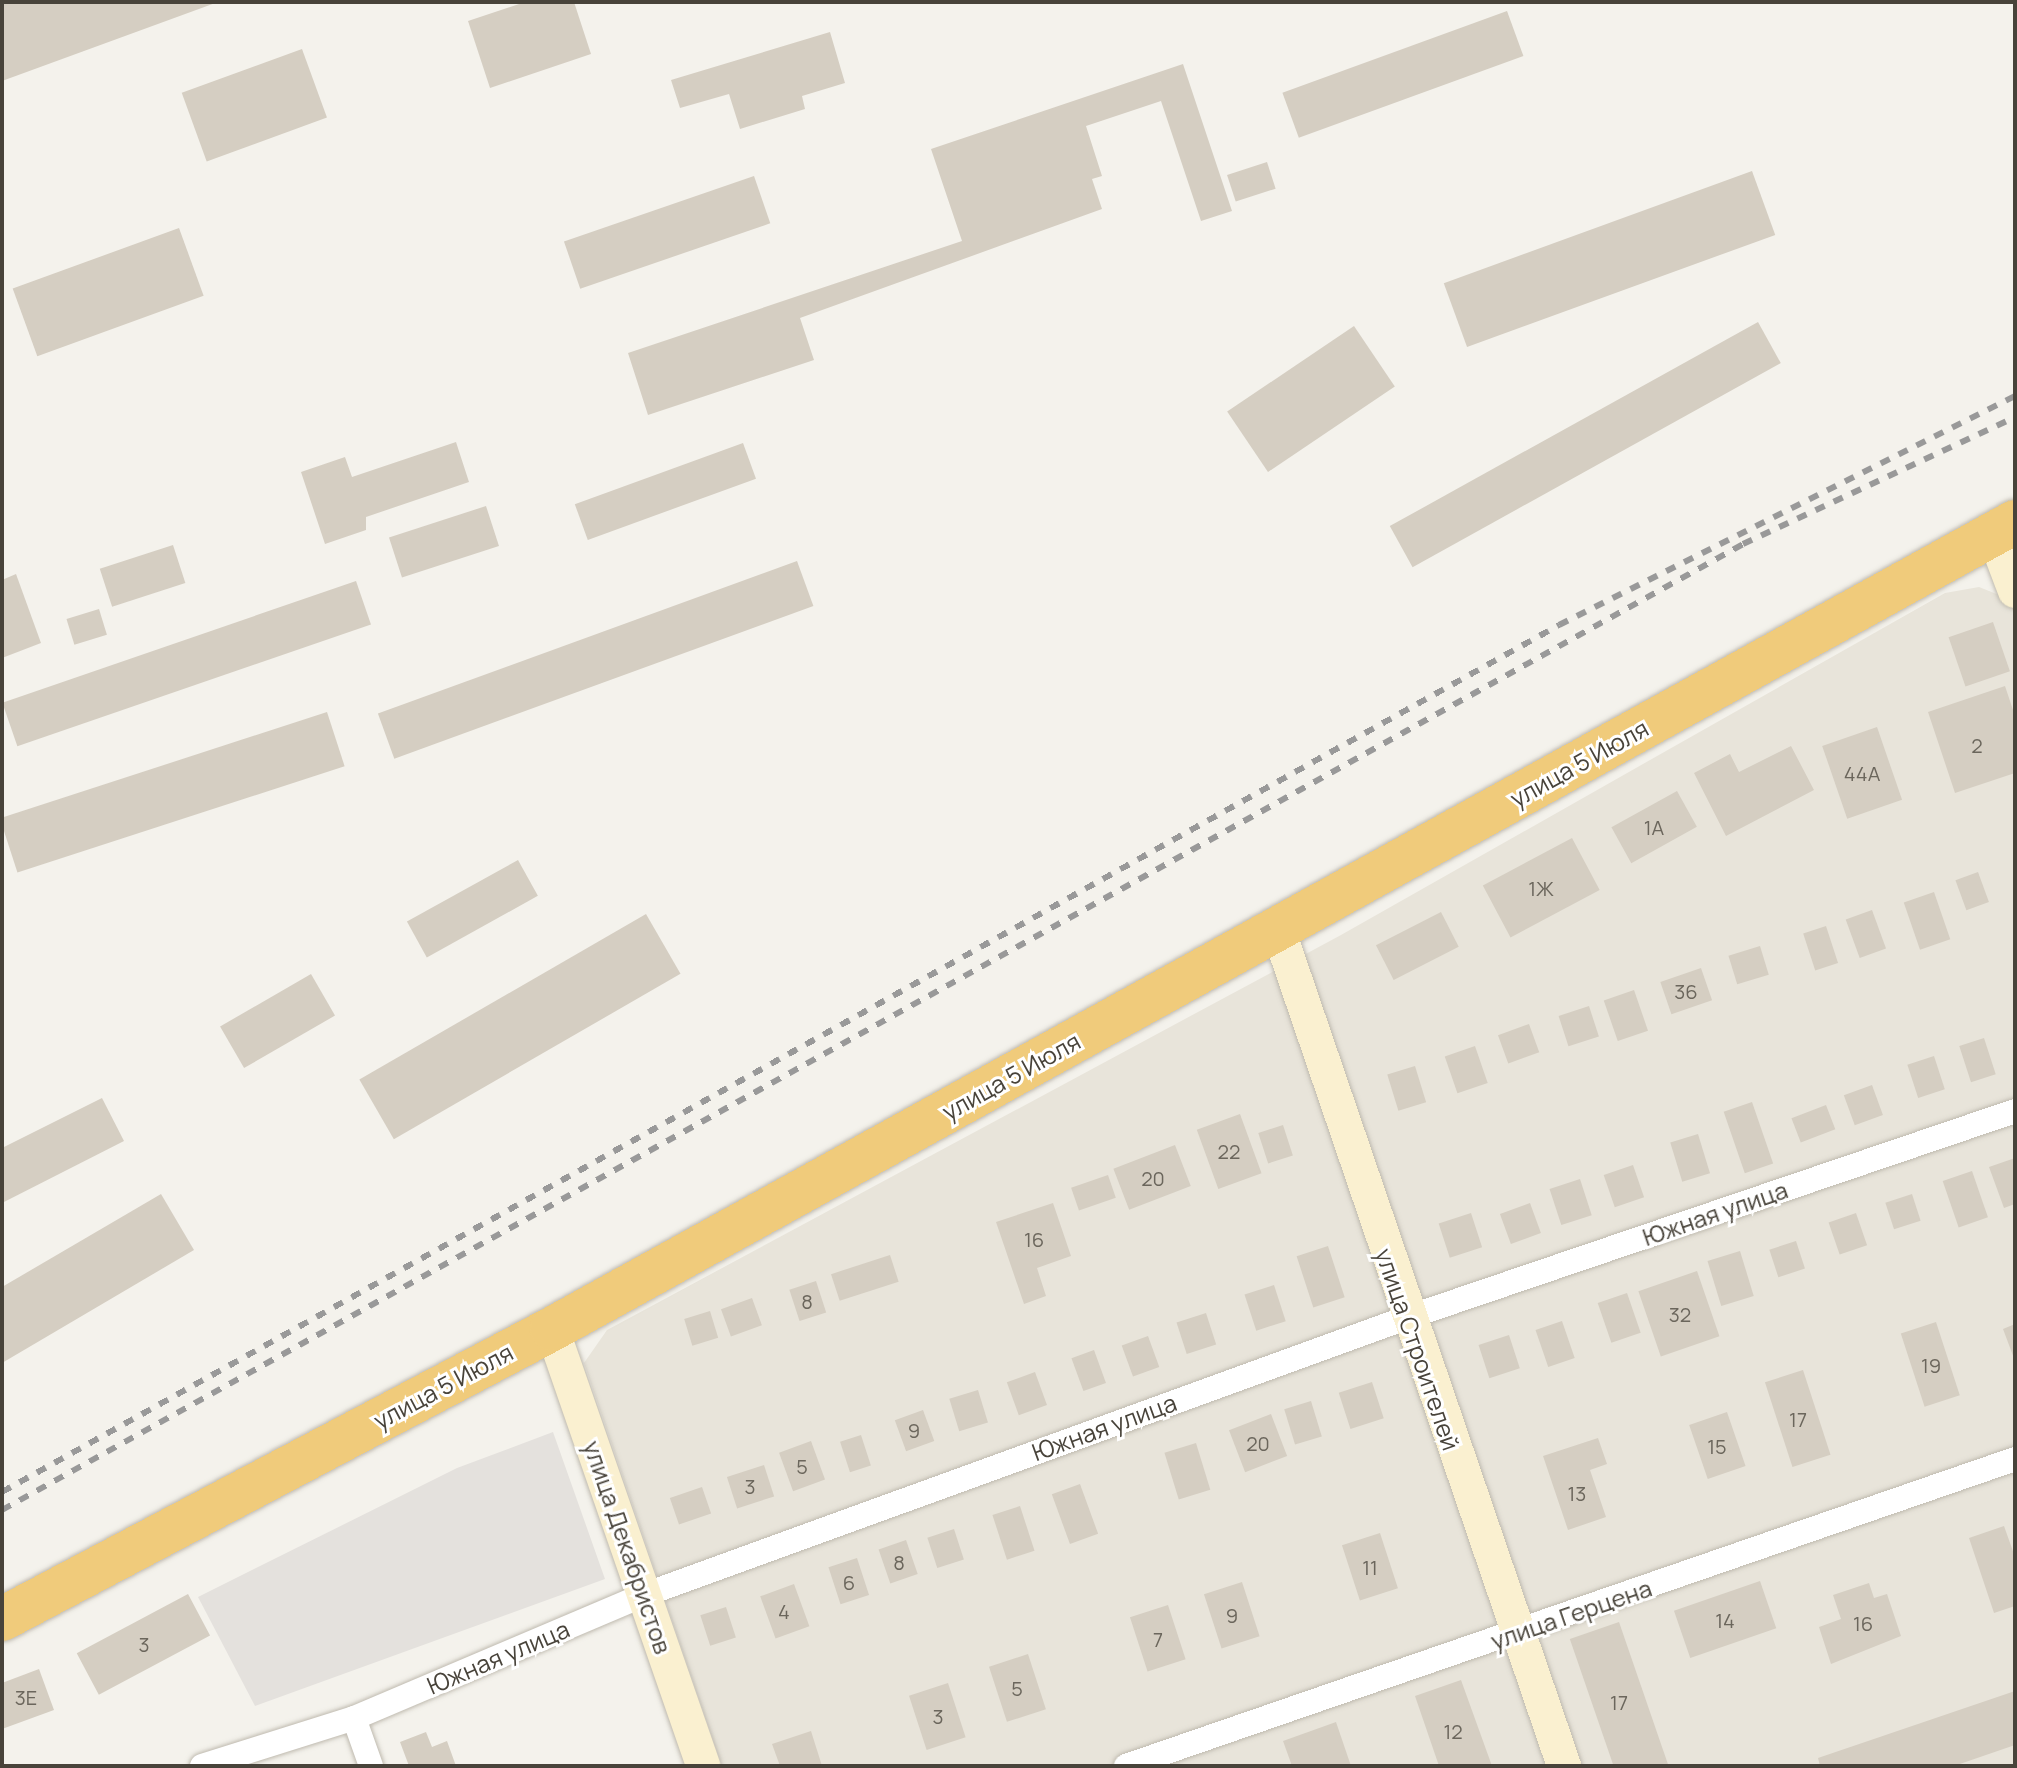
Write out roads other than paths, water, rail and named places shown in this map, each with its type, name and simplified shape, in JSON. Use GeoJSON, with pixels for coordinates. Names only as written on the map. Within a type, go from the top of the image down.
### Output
{"type":"FeatureCollection","features":[{"type":"Feature","properties":{"kind":"highway","name":"улица 5 Июля"},"geometry":{"type":"LineString","coordinates":[[2,1619],[552,1329],[2004,527]]}},
{"type":"Feature","properties":{"kind":"main road"},"geometry":{"type":"LineString","coordinates":[[2004,527],[2015,591]]}},
{"type":"Feature","properties":{"kind":"main road","name":"улица Строителей"},"geometry":{"type":"LineString","coordinates":[[1278,929],[1406,1318],[1564,1766]]}},
{"type":"Feature","properties":{"kind":"main road","name":"улица Декабристов"},"geometry":{"type":"LineString","coordinates":[[552,1329],[703,1766]]}},
{"type":"Feature","properties":{"kind":"street","name":"Южная улица"},"geometry":{"type":"LineString","coordinates":[[202,1766],[354,1718],[644,1595],[1406,1318],[2015,1111]]}},
{"type":"Feature","properties":{"kind":"street","name":"улица Герцена"},"geometry":{"type":"LineString","coordinates":[[1126,1766],[2015,1459]]}},
{"type":"Feature","properties":{"kind":"street"},"geometry":{"type":"LineString","coordinates":[[354,1718],[371,1766]]}},
{"type":"Feature","properties":{"kind":"railway"},"geometry":{"type":"LineString","coordinates":[[2,1492],[1559,625],[2015,396]]}},
{"type":"Feature","properties":{"kind":"railway"},"geometry":{"type":"LineString","coordinates":[[2,1510],[1743,544],[2015,417]]}}]}
